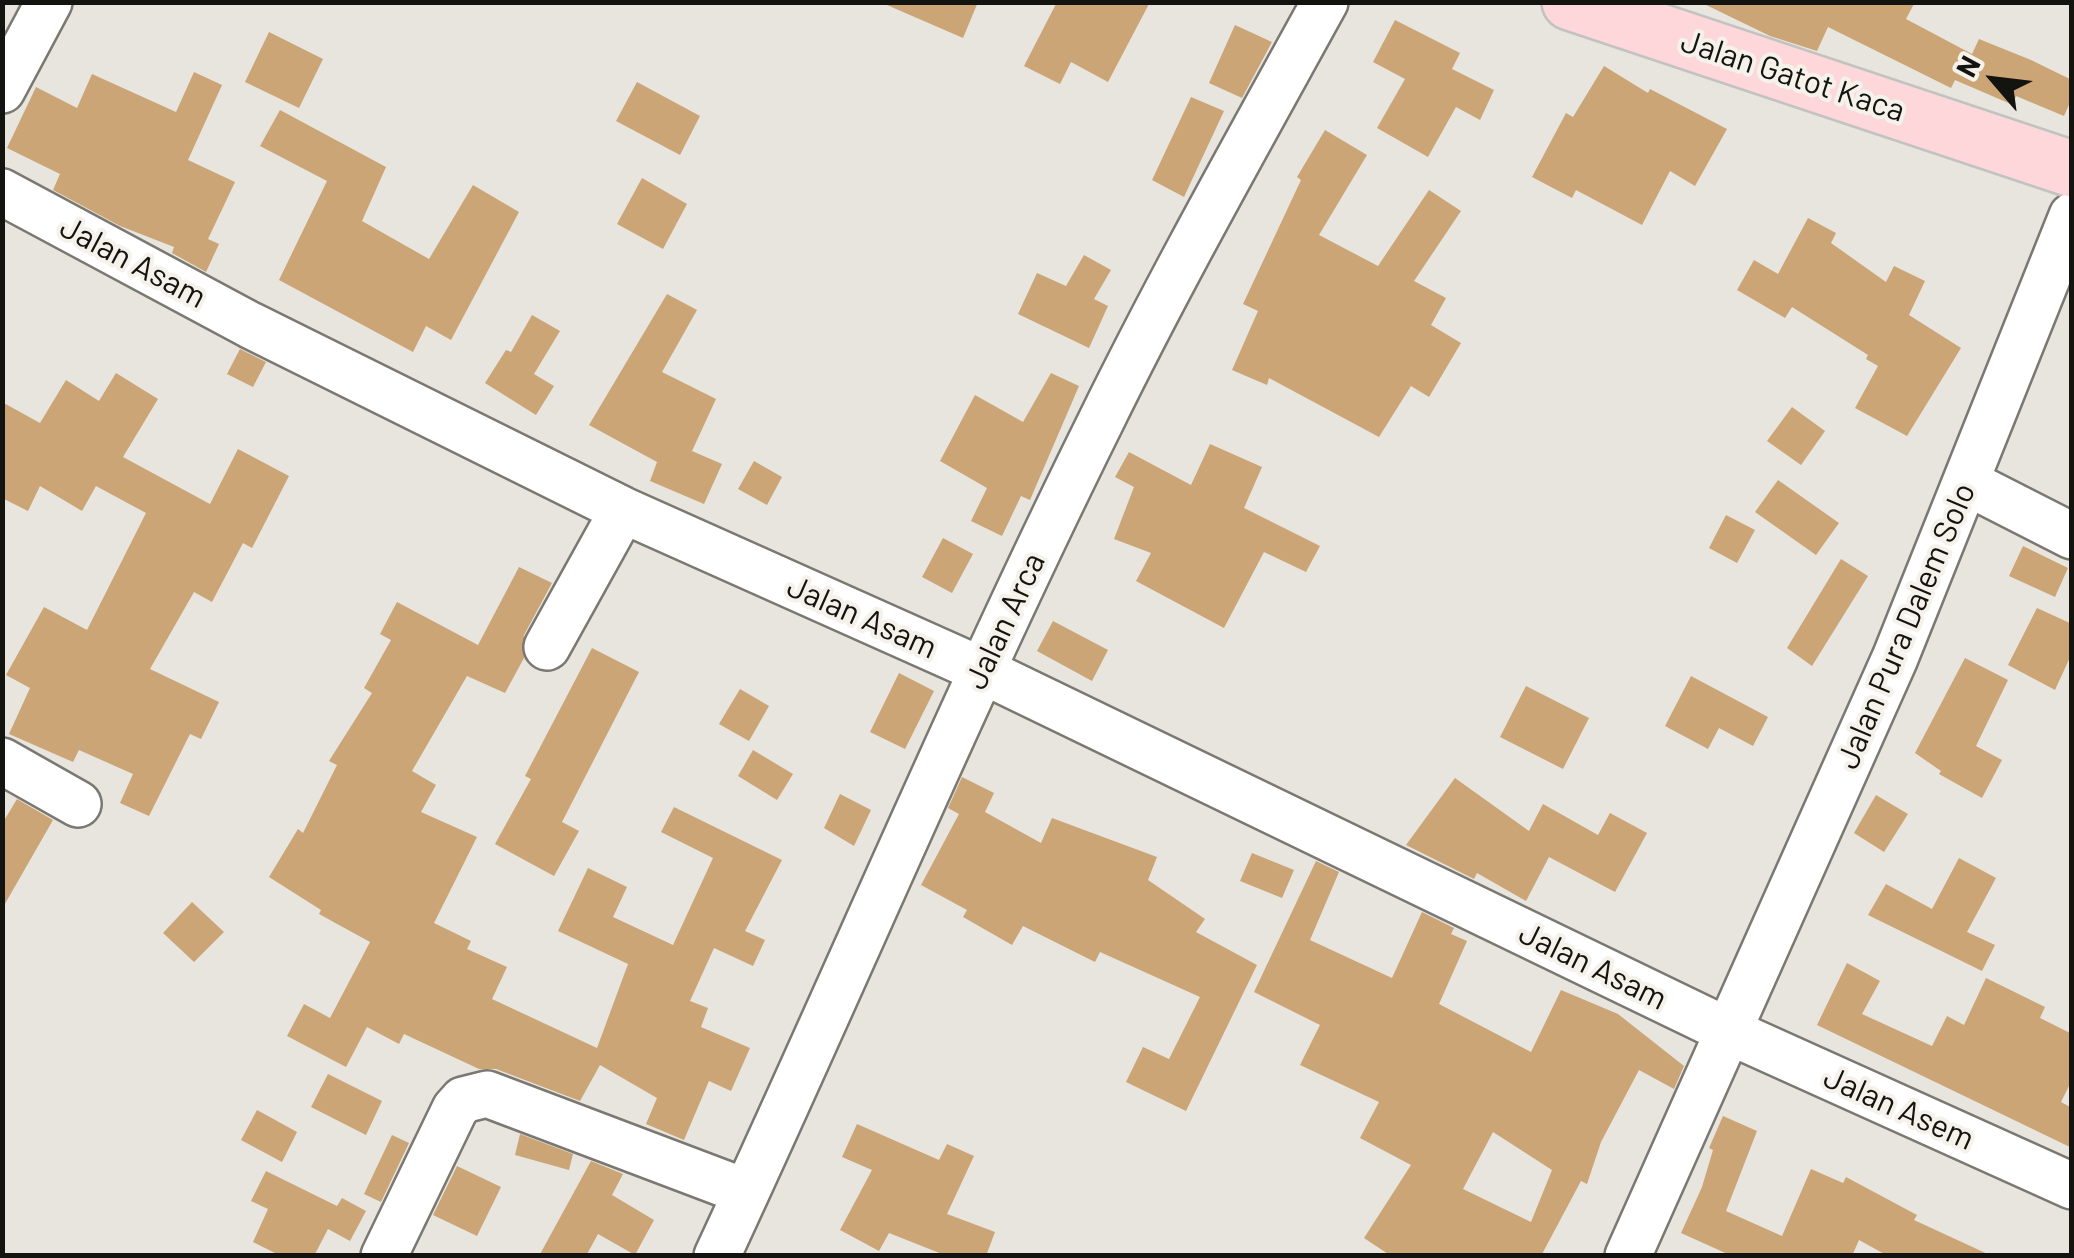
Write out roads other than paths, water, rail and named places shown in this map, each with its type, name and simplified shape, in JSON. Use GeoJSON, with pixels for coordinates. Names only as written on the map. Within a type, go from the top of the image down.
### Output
{"type":"FeatureCollection","features":[{"type":"Feature","properties":{"kind":"main road","name":"Jalan Gatot Kaca"},"geometry":{"type":"LineString","coordinates":[[1570,2],[2072,169]]}},
{"type":"Feature","properties":{"kind":"street"},"geometry":{"type":"LineString","coordinates":[[2,90],[49,2]]}},
{"type":"Feature","properties":{"kind":"street","name":"Jalan Arca"},"geometry":{"type":"LineString","coordinates":[[717,1256],[982,670],[1117,390],[1203,222],[1325,2]]}},
{"type":"Feature","properties":{"kind":"street","name":"Jalan Asam"},"geometry":{"type":"LineString","coordinates":[[2,192],[250,325],[623,510],[982,670],[1726,1030]]}},
{"type":"Feature","properties":{"kind":"street","name":"Jalan Pura Dalem Solo"},"geometry":{"type":"LineString","coordinates":[[1628,1256],[1895,658],[1968,484],[2072,216]]}},
{"type":"Feature","properties":{"kind":"street"},"geometry":{"type":"LineString","coordinates":[[1968,484],[2072,536]]}},
{"type":"Feature","properties":{"kind":"street"},"geometry":{"type":"LineString","coordinates":[[548,647],[623,510]]}},
{"type":"Feature","properties":{"kind":"street"},"geometry":{"type":"LineString","coordinates":[[2,761],[78,804]]}},
{"type":"Feature","properties":{"kind":"street","name":"Jalan Asem"},"geometry":{"type":"LineString","coordinates":[[1726,1030],[2072,1186]]}},
{"type":"Feature","properties":{"kind":"street"},"geometry":{"type":"LineString","coordinates":[[384,1256],[455,1108],[463,1100],[486,1094],[746,1192]]}}]}
